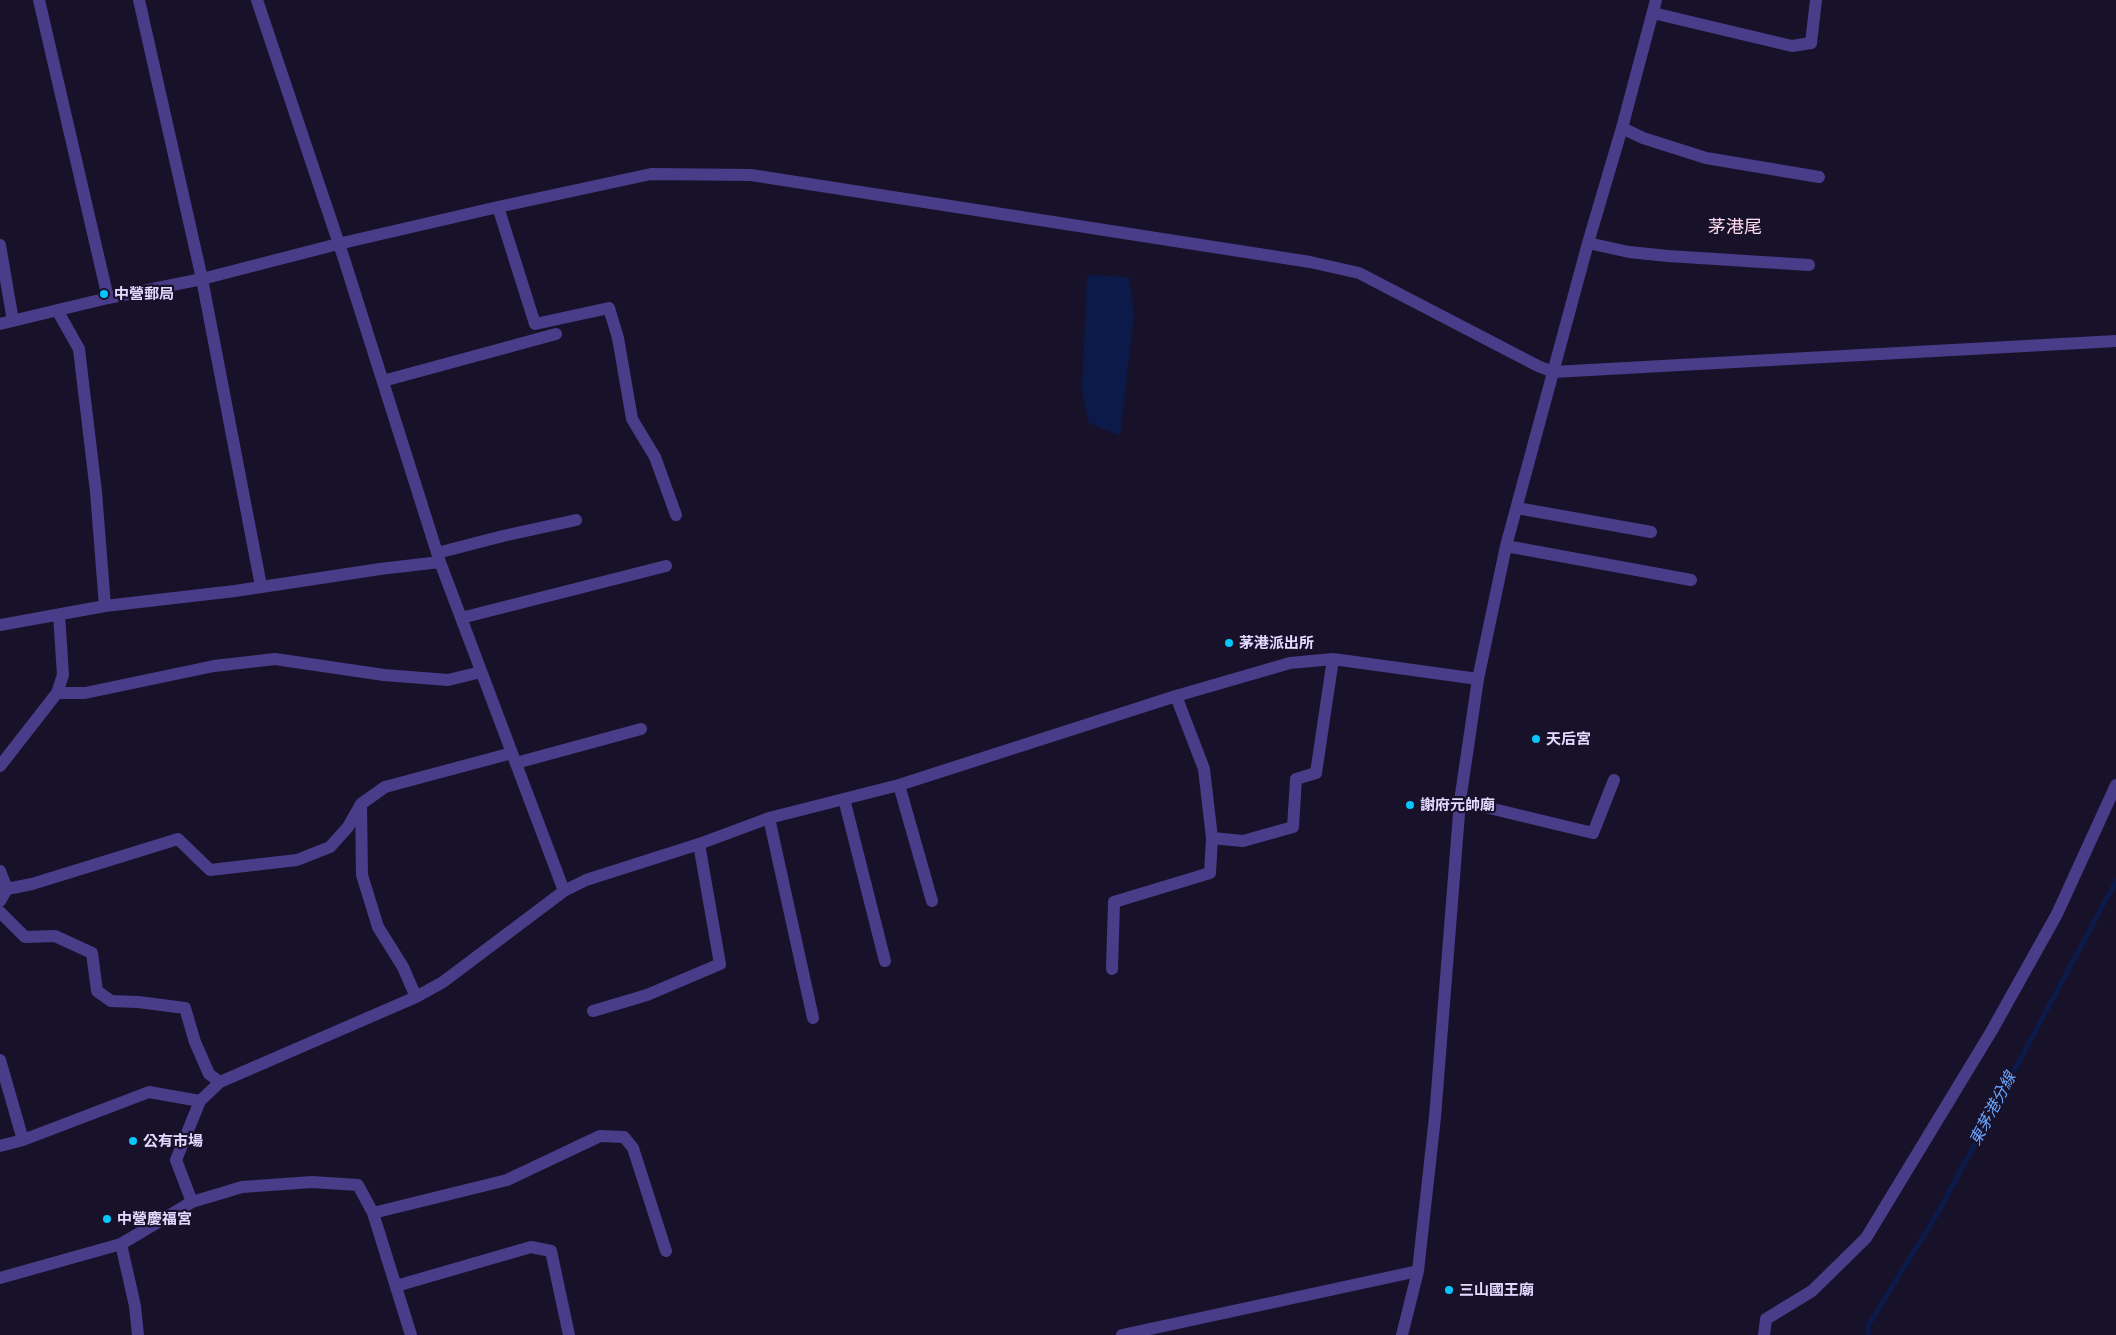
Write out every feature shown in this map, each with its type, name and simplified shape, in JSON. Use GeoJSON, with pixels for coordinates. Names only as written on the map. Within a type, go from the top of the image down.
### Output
{"type":"FeatureCollection","features":[{"type":"Feature","properties":{"kind":"street"},"geometry":{"type":"LineString","coordinates":[[39,0],[108,298]]}},
{"type":"Feature","properties":{"kind":"street"},"geometry":{"type":"LineString","coordinates":[[139,0],[202,279],[261,586]]}},
{"type":"Feature","properties":{"kind":"street"},"geometry":{"type":"LineString","coordinates":[[257,0],[383,381],[438,558],[564,891]]}},
{"type":"Feature","properties":{"kind":"street"},"geometry":{"type":"LineString","coordinates":[[1402,1335],[1418,1271],[1435,1117],[1460,801],[1478,679],[1506,546],[1656,0]]}},
{"type":"Feature","properties":{"kind":"street"},"geometry":{"type":"LineString","coordinates":[[1653,13],[1792,46],[1811,43],[1816,0]]}},
{"type":"Feature","properties":{"kind":"street"},"geometry":{"type":"LineString","coordinates":[[1622,128],[1643,138],[1706,158],[1819,177]]}},
{"type":"Feature","properties":{"kind":"street"},"geometry":{"type":"LineString","coordinates":[[0,245],[6,322],[108,298],[202,279],[338,244],[498,207],[651,174],[751,175],[1310,262],[1358,273],[1553,372],[2116,341]]}},
{"type":"Feature","properties":{"kind":"street"},"geometry":{"type":"LineString","coordinates":[[498,207],[535,324],[609,308],[618,338],[632,419],[655,457],[676,516]]}},
{"type":"Feature","properties":{"kind":"street"},"geometry":{"type":"LineString","coordinates":[[1588,243],[1629,252],[1668,256],[1809,265]]}},
{"type":"Feature","properties":{"kind":"street"},"geometry":{"type":"LineString","coordinates":[[57,310],[79,349],[96,492],[105,606]]}},
{"type":"Feature","properties":{"kind":"street"},"geometry":{"type":"LineString","coordinates":[[383,381],[556,334]]}},
{"type":"Feature","properties":{"kind":"street"},"geometry":{"type":"LineString","coordinates":[[1517,508],[1651,532]]}},
{"type":"Feature","properties":{"kind":"street"},"geometry":{"type":"LineString","coordinates":[[0,625],[105,606],[235,591],[438,558],[503,536],[576,520]]}},
{"type":"Feature","properties":{"kind":"street"},"geometry":{"type":"LineString","coordinates":[[1506,546],[1691,580]]}},
{"type":"Feature","properties":{"kind":"street"},"geometry":{"type":"LineString","coordinates":[[461,618],[666,566]]}},
{"type":"Feature","properties":{"kind":"street"},"geometry":{"type":"LineString","coordinates":[[0,766],[57,693],[63,675],[59,615]]}},
{"type":"Feature","properties":{"kind":"street"},"geometry":{"type":"LineString","coordinates":[[192,1202],[176,1160],[200,1101],[220,1082],[416,997],[443,982],[564,891],[586,880],[699,844],[770,818],[899,785],[1176,696],[1290,663],[1333,659],[1478,679]]}},
{"type":"Feature","properties":{"kind":"street"},"geometry":{"type":"LineString","coordinates":[[1212,838],[1243,841],[1293,827],[1296,779],[1316,774],[1333,659]]}},
{"type":"Feature","properties":{"kind":"street"},"geometry":{"type":"LineString","coordinates":[[57,693],[85,693],[214,666],[276,660],[384,675],[448,680],[481,672]]}},
{"type":"Feature","properties":{"kind":"street"},"geometry":{"type":"LineString","coordinates":[[1112,969],[1114,902],[1210,872],[1212,838],[1204,769],[1176,696]]}},
{"type":"Feature","properties":{"kind":"street"},"geometry":{"type":"LineString","coordinates":[[0,901],[7,889],[51,878],[178,839],[210,870],[298,860],[330,848],[348,826],[361,804],[385,787],[641,729]]}},
{"type":"Feature","properties":{"kind":"street"},"geometry":{"type":"LineString","coordinates":[[1460,801],[1592,832],[1614,780]]}},
{"type":"Feature","properties":{"kind":"street"},"geometry":{"type":"LineString","coordinates":[[899,785],[932,901]]}},
{"type":"Feature","properties":{"kind":"street"},"geometry":{"type":"LineString","coordinates":[[1764,1335],[1766,1318],[1812,1291],[1866,1238],[1990,1032],[2057,914],[2116,785]]}},
{"type":"Feature","properties":{"kind":"street"},"geometry":{"type":"LineString","coordinates":[[844,799],[885,961]]}},
{"type":"Feature","properties":{"kind":"street"},"geometry":{"type":"LineString","coordinates":[[361,804],[362,875],[378,926],[403,967],[416,997]]}},
{"type":"Feature","properties":{"kind":"street"},"geometry":{"type":"LineString","coordinates":[[770,818],[813,1018]]}},
{"type":"Feature","properties":{"kind":"street"},"geometry":{"type":"LineString","coordinates":[[593,1011],[647,995],[720,964],[699,844]]}},
{"type":"Feature","properties":{"kind":"street"},"geometry":{"type":"LineString","coordinates":[[0,871],[7,889]]}},
{"type":"Feature","properties":{"kind":"street"},"geometry":{"type":"LineString","coordinates":[[0,912],[25,937],[55,936],[92,953],[97,991],[111,1001],[138,1002],[185,1008],[195,1042],[209,1074],[220,1082]]}},
{"type":"Feature","properties":{"kind":"street"},"geometry":{"type":"LineString","coordinates":[[0,1060],[23,1140]]}},
{"type":"Feature","properties":{"kind":"street"},"geometry":{"type":"LineString","coordinates":[[0,1146],[23,1140],[149,1092],[200,1101]]}},
{"type":"Feature","properties":{"kind":"street"},"geometry":{"type":"LineString","coordinates":[[374,1213],[507,1180],[600,1136],[624,1137],[633,1148],[666,1250]]}},
{"type":"Feature","properties":{"kind":"street"},"geometry":{"type":"LineString","coordinates":[[0,1278],[121,1244],[192,1202],[242,1187],[312,1182],[358,1185],[374,1213],[411,1335]]}},
{"type":"Feature","properties":{"kind":"street"},"geometry":{"type":"LineString","coordinates":[[121,1244],[135,1306],[138,1335]]}},
{"type":"Feature","properties":{"kind":"street"},"geometry":{"type":"LineString","coordinates":[[396,1286],[530,1248],[551,1251],[569,1335]]}},
{"type":"Feature","properties":{"kind":"street"},"geometry":{"type":"LineString","coordinates":[[1122,1335],[1418,1271]]}},
{"type":"Feature","properties":{"kind":"water"},"geometry":{"type":"Polygon","coordinates":[[[1087,275],[1129,277],[1134,314],[1120,436],[1089,423],[1082,392],[1087,275]]]}},
{"type":"Feature","properties":{"kind":"waterway","name":"東茅港分線"},"geometry":{"type":"LineString","coordinates":[[1868,1335],[1868,1326],[1940,1209],[2116,881]]}},
{"type":"Feature","properties":{"kind":"place","name":"中營郵局"},"geometry":{"type":"Point","coordinates":[104,294]}},
{"type":"Feature","properties":{"kind":"place","name":"茅港派出所"},"geometry":{"type":"Point","coordinates":[1229,643]}},
{"type":"Feature","properties":{"kind":"place","name":"天后宮"},"geometry":{"type":"Point","coordinates":[1536,739]}},
{"type":"Feature","properties":{"kind":"place","name":"謝府元帥廟"},"geometry":{"type":"Point","coordinates":[1410,805]}},
{"type":"Feature","properties":{"kind":"place","name":"公有市場"},"geometry":{"type":"Point","coordinates":[133,1141]}},
{"type":"Feature","properties":{"kind":"place","name":"中營慶福宮"},"geometry":{"type":"Point","coordinates":[107,1219]}},
{"type":"Feature","properties":{"kind":"place","name":"三山國王廟"},"geometry":{"type":"Point","coordinates":[1449,1290]}},
{"type":"Feature","properties":{"kind":"district","name":"茅港尾"},"geometry":{"type":"Point","coordinates":[1735,228]}}]}
